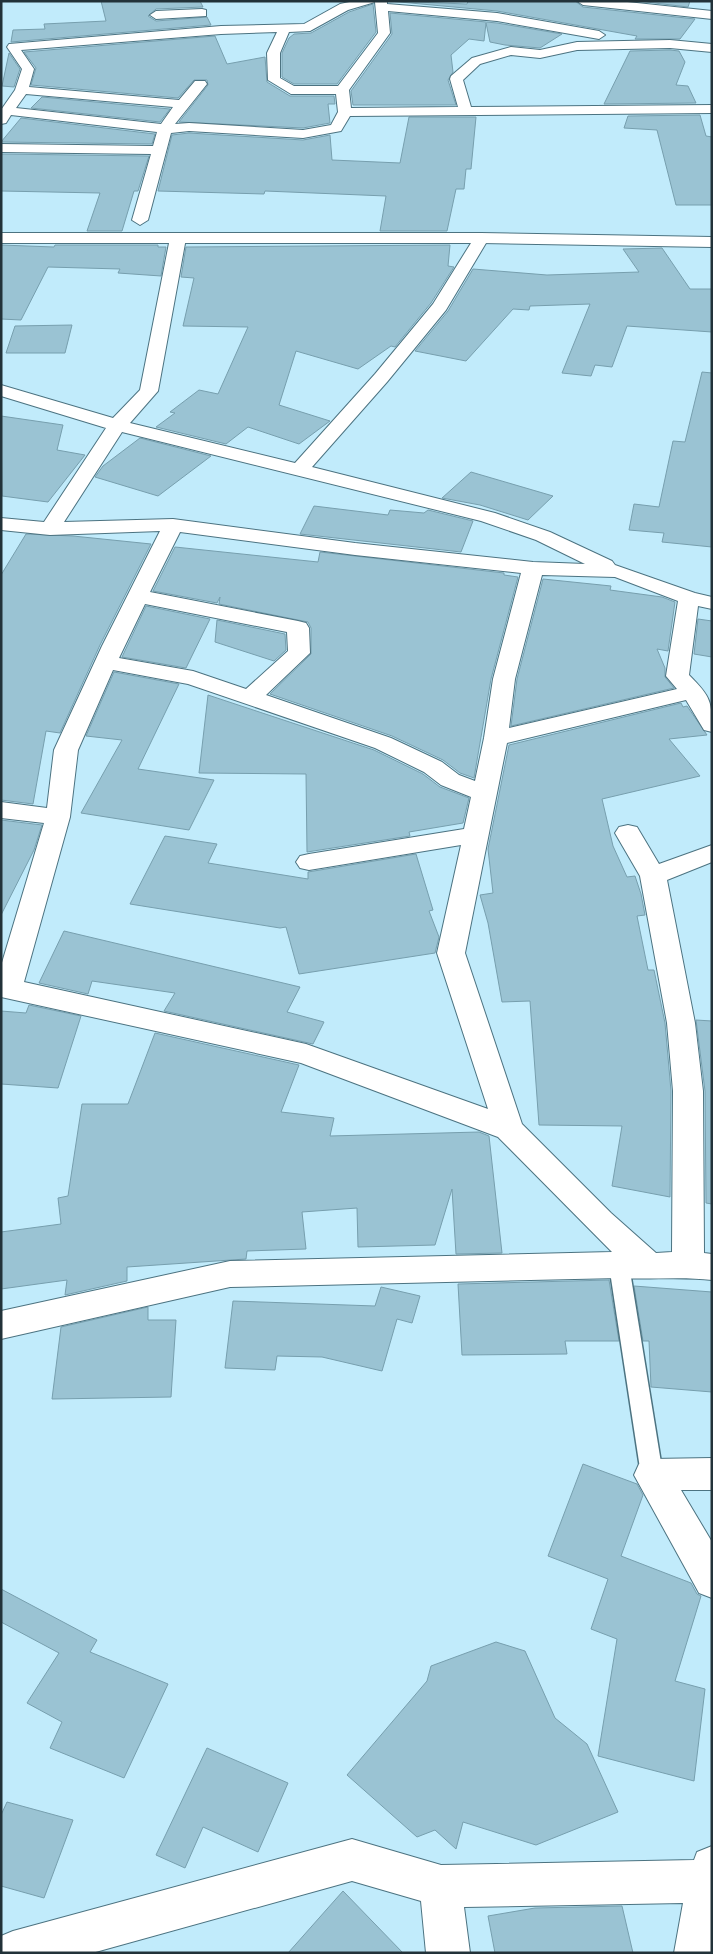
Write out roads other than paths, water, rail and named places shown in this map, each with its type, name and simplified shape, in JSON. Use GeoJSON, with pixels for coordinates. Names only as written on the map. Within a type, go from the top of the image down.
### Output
{"type":"FeatureCollection","features":[{"type":"Feature","properties":{"kind":"street"},"geometry":{"type":"LineString","coordinates":[[156,15],[162,1]]}},
{"type":"Feature","properties":{"kind":"street"},"geometry":{"type":"LineString","coordinates":[[583,1],[660,5],[712,15]]}},
{"type":"Feature","properties":{"kind":"street"},"geometry":{"type":"LineString","coordinates":[[5,34],[7,47],[28,69],[23,85],[4,116],[165,129],[189,127],[303,134],[336,128],[345,112],[342,90],[384,33],[378,3]]}},
{"type":"Feature","properties":{"kind":"street"},"geometry":{"type":"LineString","coordinates":[[328,4],[344,7],[378,3],[500,13],[566,30],[712,48]]}},
{"type":"Feature","properties":{"kind":"street"},"geometry":{"type":"LineString","coordinates":[[156,15],[286,29],[306,28],[344,7]]}},
{"type":"Feature","properties":{"kind":"street"},"geometry":{"type":"LineString","coordinates":[[156,15],[167,34]]}},
{"type":"Feature","properties":{"kind":"street"},"geometry":{"type":"LineString","coordinates":[[1,54],[7,47],[167,34],[217,21]]}},
{"type":"Feature","properties":{"kind":"street"},"geometry":{"type":"LineString","coordinates":[[286,29],[275,42],[271,61],[274,80],[291,90],[342,90]]}},
{"type":"Feature","properties":{"kind":"street"},"geometry":{"type":"LineString","coordinates":[[466,111],[456,79],[476,61],[493,54],[511,52],[540,54],[576,46],[670,44]]}},
{"type":"Feature","properties":{"kind":"street"},"geometry":{"type":"LineString","coordinates":[[9,80],[23,85],[182,104]]}},
{"type":"Feature","properties":{"kind":"street"},"geometry":{"type":"LineString","coordinates":[[140,220],[165,129],[182,104],[200,84]]}},
{"type":"Feature","properties":{"kind":"street"},"geometry":{"type":"LineString","coordinates":[[345,112],[712,110]]}},
{"type":"Feature","properties":{"kind":"street"},"geometry":{"type":"LineString","coordinates":[[1,148],[159,150]]}},
{"type":"Feature","properties":{"kind":"street"},"geometry":{"type":"LineString","coordinates":[[120,220],[160,220]]}},
{"type":"Feature","properties":{"kind":"street"},"geometry":{"type":"LineString","coordinates":[[1,238],[481,238],[712,242]]}},
{"type":"Feature","properties":{"kind":"street"},"geometry":{"type":"LineString","coordinates":[[50,530],[117,426],[149,391],[178,238]]}},
{"type":"Feature","properties":{"kind":"street"},"geometry":{"type":"LineString","coordinates":[[299,470],[381,378],[440,306],[481,238]]}},
{"type":"Feature","properties":{"kind":"street"},"geometry":{"type":"LineString","coordinates":[[1,390],[117,426],[488,517],[543,536],[618,571],[688,598],[712,603]]}},
{"type":"Feature","properties":{"kind":"street"},"geometry":{"type":"LineString","coordinates":[[1,524],[50,530],[173,525],[355,549],[533,568],[618,571]]}},
{"type":"Feature","properties":{"kind":"street"},"geometry":{"type":"LineString","coordinates":[[173,525],[106,662],[66,750],[58,817],[5,987],[306,1054],[509,1129],[600,1222],[634,1266]]}},
{"type":"Feature","properties":{"kind":"street"},"geometry":{"type":"LineString","coordinates":[[509,1129],[451,953],[496,738],[504,678],[533,568]]}},
{"type":"Feature","properties":{"kind":"street"},"geometry":{"type":"LineString","coordinates":[[138,596],[298,628],[299,653],[249,698]]}},
{"type":"Feature","properties":{"kind":"street"},"geometry":{"type":"LineString","coordinates":[[688,598],[677,676],[693,692],[712,725]]}},
{"type":"Feature","properties":{"kind":"street"},"geometry":{"type":"LineString","coordinates":[[106,662],[193,678],[383,743],[433,767],[450,780],[484,793]]}},
{"type":"Feature","properties":{"kind":"street"},"geometry":{"type":"LineString","coordinates":[[496,738],[693,692]]}},
{"type":"Feature","properties":{"kind":"street"},"geometry":{"type":"LineString","coordinates":[[1,810],[58,817]]}},
{"type":"Feature","properties":{"kind":"street"},"geometry":{"type":"LineString","coordinates":[[1,1325],[230,1274],[700,1265],[700,1092],[681,1023],[653,876],[628,833]]}},
{"type":"Feature","properties":{"kind":"street"},"geometry":{"type":"LineString","coordinates":[[309,862],[475,835]]}},
{"type":"Feature","properties":{"kind":"street"},"geometry":{"type":"LineString","coordinates":[[653,876],[712,852]]}},
{"type":"Feature","properties":{"kind":"street"},"geometry":{"type":"LineString","coordinates":[[712,1474],[652,1475],[708,1570],[712,1581]]}},
{"type":"Feature","properties":{"kind":"street"},"geometry":{"type":"LineString","coordinates":[[13,1953],[352,1860],[441,1886],[710,1874],[696,1953]]}},
{"type":"Feature","properties":{"kind":"street"},"geometry":{"type":"LineString","coordinates":[[441,1886],[448,1953]]}},
{"type":"Feature","properties":{"kind":"lane"},"geometry":{"type":"LineString","coordinates":[[634,1266],[652,1475]]}}]}
